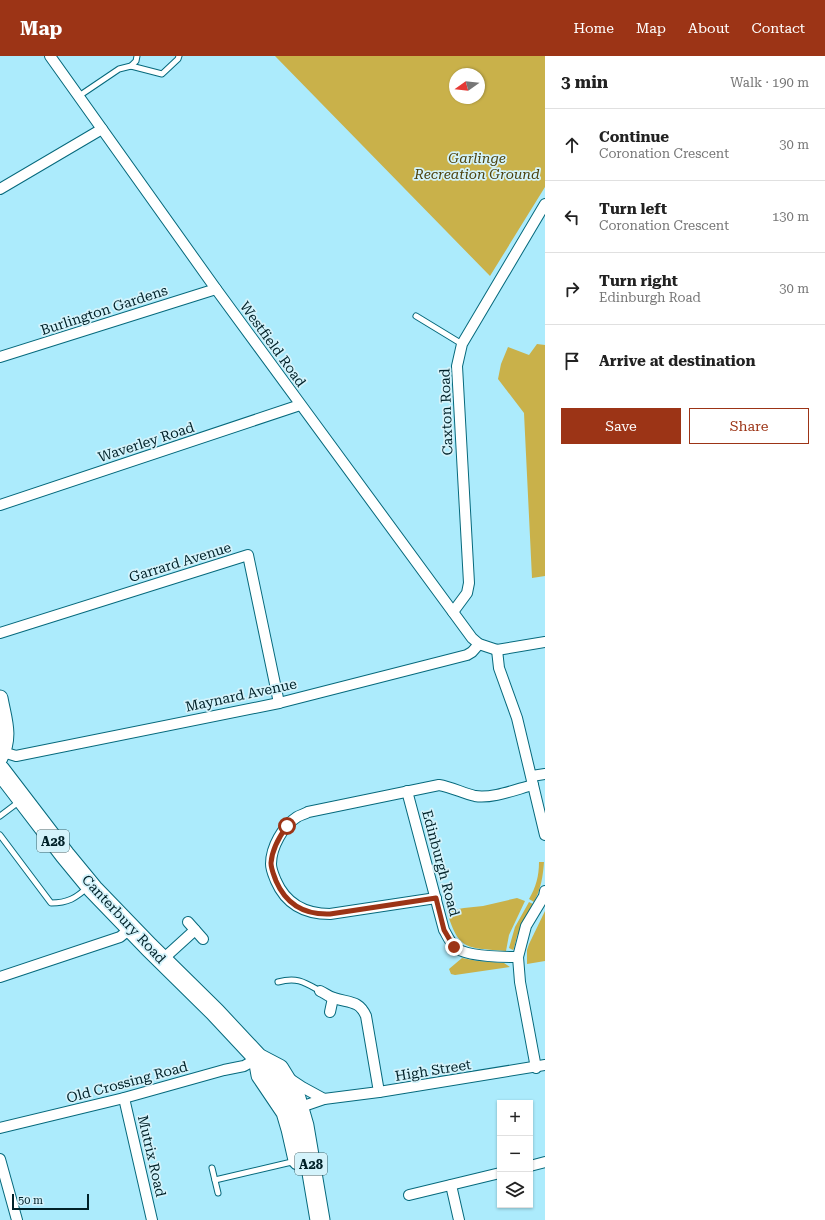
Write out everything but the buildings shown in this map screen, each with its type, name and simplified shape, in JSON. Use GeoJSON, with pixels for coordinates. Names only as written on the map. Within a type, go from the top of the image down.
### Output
{"type":"FeatureCollection","features":[{"type":"Feature","properties":{"kind":"highway","name":"Canterbury Road"},"geometry":{"type":"LineString","coordinates":[[1,760],[22,799],[90,885],[162,960],[216,1012],[258,1058],[279,1069],[294,1095],[291,1129],[311,1220]]}},
{"type":"Feature","properties":{"kind":"highway","name":"Canterbury Road"},"geometry":{"type":"LineString","coordinates":[[258,1058],[261,1075],[292,1110],[308,1143],[320,1220]]}},
{"type":"Feature","properties":{"kind":"main road"},"geometry":{"type":"LineString","coordinates":[[0,698],[7,735],[1,760]]}},
{"type":"Feature","properties":{"kind":"street","name":"Westfield Road"},"geometry":{"type":"LineString","coordinates":[[50,56],[300,405],[472,638],[479,644]]}},
{"type":"Feature","properties":{"kind":"street"},"geometry":{"type":"LineString","coordinates":[[0,189],[102,129]]}},
{"type":"Feature","properties":{"kind":"street","name":"Caxton Road"},"geometry":{"type":"LineString","coordinates":[[453,612],[467,593],[469,583],[457,366],[462,344],[545,204]]}},
{"type":"Feature","properties":{"kind":"street","name":"Burlington Gardens"},"geometry":{"type":"LineString","coordinates":[[0,357],[216,289]]}},
{"type":"Feature","properties":{"kind":"street","name":"Waverley Road"},"geometry":{"type":"LineString","coordinates":[[0,506],[300,405]]}},
{"type":"Feature","properties":{"kind":"street","name":"Garrard Avenue"},"geometry":{"type":"LineString","coordinates":[[0,633],[248,555],[279,703]]}},
{"type":"Feature","properties":{"kind":"street"},"geometry":{"type":"LineString","coordinates":[[479,644],[497,650],[545,642]]}},
{"type":"Feature","properties":{"kind":"street","name":"Maynard Avenue"},"geometry":{"type":"LineString","coordinates":[[1,760],[279,703],[467,655],[479,644]]}},
{"type":"Feature","properties":{"kind":"street"},"geometry":{"type":"LineString","coordinates":[[497,650],[499,668],[517,718],[545,835]]}},
{"type":"Feature","properties":{"kind":"street"},"geometry":{"type":"LineString","coordinates":[[436,898],[330,914],[316,914],[304,910],[286,899],[279,888],[271,864],[276,844],[287,826],[297,817],[308,812],[439,785],[476,796],[491,796],[533,781],[545,774]]}},
{"type":"Feature","properties":{"kind":"street","name":"Edinburgh Road"},"geometry":{"type":"LineString","coordinates":[[407,791],[444,930],[454,947],[465,952],[482,955],[518,957]]}},
{"type":"Feature","properties":{"kind":"street"},"geometry":{"type":"LineString","coordinates":[[540,1067],[520,982],[518,957],[526,926],[545,895]]}},
{"type":"Feature","properties":{"kind":"street"},"geometry":{"type":"LineString","coordinates":[[188,922],[203,939]]}},
{"type":"Feature","properties":{"kind":"street"},"geometry":{"type":"LineString","coordinates":[[0,977],[120,937],[131,928]]}},
{"type":"Feature","properties":{"kind":"street"},"geometry":{"type":"LineString","coordinates":[[162,960],[195,930]]}},
{"type":"Feature","properties":{"kind":"street"},"geometry":{"type":"LineString","coordinates":[[320,991],[333,998],[358,1004],[363,1009],[366,1016],[379,1092]]}},
{"type":"Feature","properties":{"kind":"street"},"geometry":{"type":"LineString","coordinates":[[330,1012],[333,998]]}},
{"type":"Feature","properties":{"kind":"street","name":"Old Crossing Road"},"geometry":{"type":"LineString","coordinates":[[0,1128],[124,1098],[224,1070],[244,1066],[258,1058]]}},
{"type":"Feature","properties":{"kind":"street","name":"High Street"},"geometry":{"type":"LineString","coordinates":[[292,1110],[324,1099],[540,1067]]}},
{"type":"Feature","properties":{"kind":"street"},"geometry":{"type":"LineString","coordinates":[[279,1069],[302,1087],[324,1099]]}},
{"type":"Feature","properties":{"kind":"street","name":"Mutrix Road"},"geometry":{"type":"LineString","coordinates":[[124,1098],[152,1220]]}},
{"type":"Feature","properties":{"kind":"street"},"geometry":{"type":"LineString","coordinates":[[0,1159],[18,1220]]}},
{"type":"Feature","properties":{"kind":"street"},"geometry":{"type":"LineString","coordinates":[[533,1165],[545,1162]]}},
{"type":"Feature","properties":{"kind":"street"},"geometry":{"type":"LineString","coordinates":[[409,1195],[497,1174]]}},
{"type":"Feature","properties":{"kind":"street"},"geometry":{"type":"LineString","coordinates":[[451,1185],[459,1220]]}},
{"type":"Feature","properties":{"kind":"lane"},"geometry":{"type":"LineString","coordinates":[[131,66],[136,61],[137,56]]}},
{"type":"Feature","properties":{"kind":"lane"},"geometry":{"type":"LineString","coordinates":[[79,96],[119,69],[131,66],[162,74],[178,59],[179,56]]}},
{"type":"Feature","properties":{"kind":"lane"},"geometry":{"type":"LineString","coordinates":[[416,316],[462,344]]}},
{"type":"Feature","properties":{"kind":"lane"},"geometry":{"type":"LineString","coordinates":[[0,815],[22,799]]}},
{"type":"Feature","properties":{"kind":"lane"},"geometry":{"type":"LineString","coordinates":[[0,835],[51,903],[61,903],[76,898],[90,885]]}},
{"type":"Feature","properties":{"kind":"lane"},"geometry":{"type":"LineString","coordinates":[[278,982],[296,979],[303,981],[320,991]]}},
{"type":"Feature","properties":{"kind":"lane"},"geometry":{"type":"LineString","coordinates":[[215,1180],[298,1161]]}},
{"type":"Feature","properties":{"kind":"lane"},"geometry":{"type":"LineString","coordinates":[[212,1168],[218,1193]]}},
{"type":"Feature","properties":{"kind":"green space","name":"Garlinge Recreation Ground"},"geometry":{"type":"Polygon","coordinates":[[[275,56],[545,56],[545,187],[490,276],[275,56]]]}},
{"type":"Feature","properties":{"kind":"green space"},"geometry":{"type":"Polygon","coordinates":[[[537,344],[545,345],[545,576],[532,578],[524,413],[498,379],[501,364],[508,347],[529,355],[537,344]]]}},
{"type":"Feature","properties":{"kind":"green space"},"geometry":{"type":"Polygon","coordinates":[[[539,862],[544,862],[543,872],[540,887],[534,902],[529,899],[537,881],[539,862]]]}},
{"type":"Feature","properties":{"kind":"green space"},"geometry":{"type":"Polygon","coordinates":[[[517,898],[525,901],[509,935],[506,951],[474,948],[466,945],[456,934],[447,911],[483,906],[517,898]]]}},
{"type":"Feature","properties":{"kind":"green space"},"geometry":{"type":"Polygon","coordinates":[[[529,902],[533,904],[517,936],[513,950],[509,948],[515,927],[529,902]]]}},
{"type":"Feature","properties":{"kind":"green space"},"geometry":{"type":"Polygon","coordinates":[[[545,911],[545,961],[527,964],[527,950],[529,944],[545,911]]]}},
{"type":"Feature","properties":{"kind":"green space"},"geometry":{"type":"Polygon","coordinates":[[[462,958],[504,963],[510,967],[455,975],[451,974],[449,969],[462,958]]]}},
{"type":"Feature","properties":{"kind":"route"},"geometry":{"type":"LineString","coordinates":[[287,826],[276,844],[271,864],[279,888],[286,899],[304,910],[316,914],[330,914],[436,898],[444,930],[454,947]]}}]}
